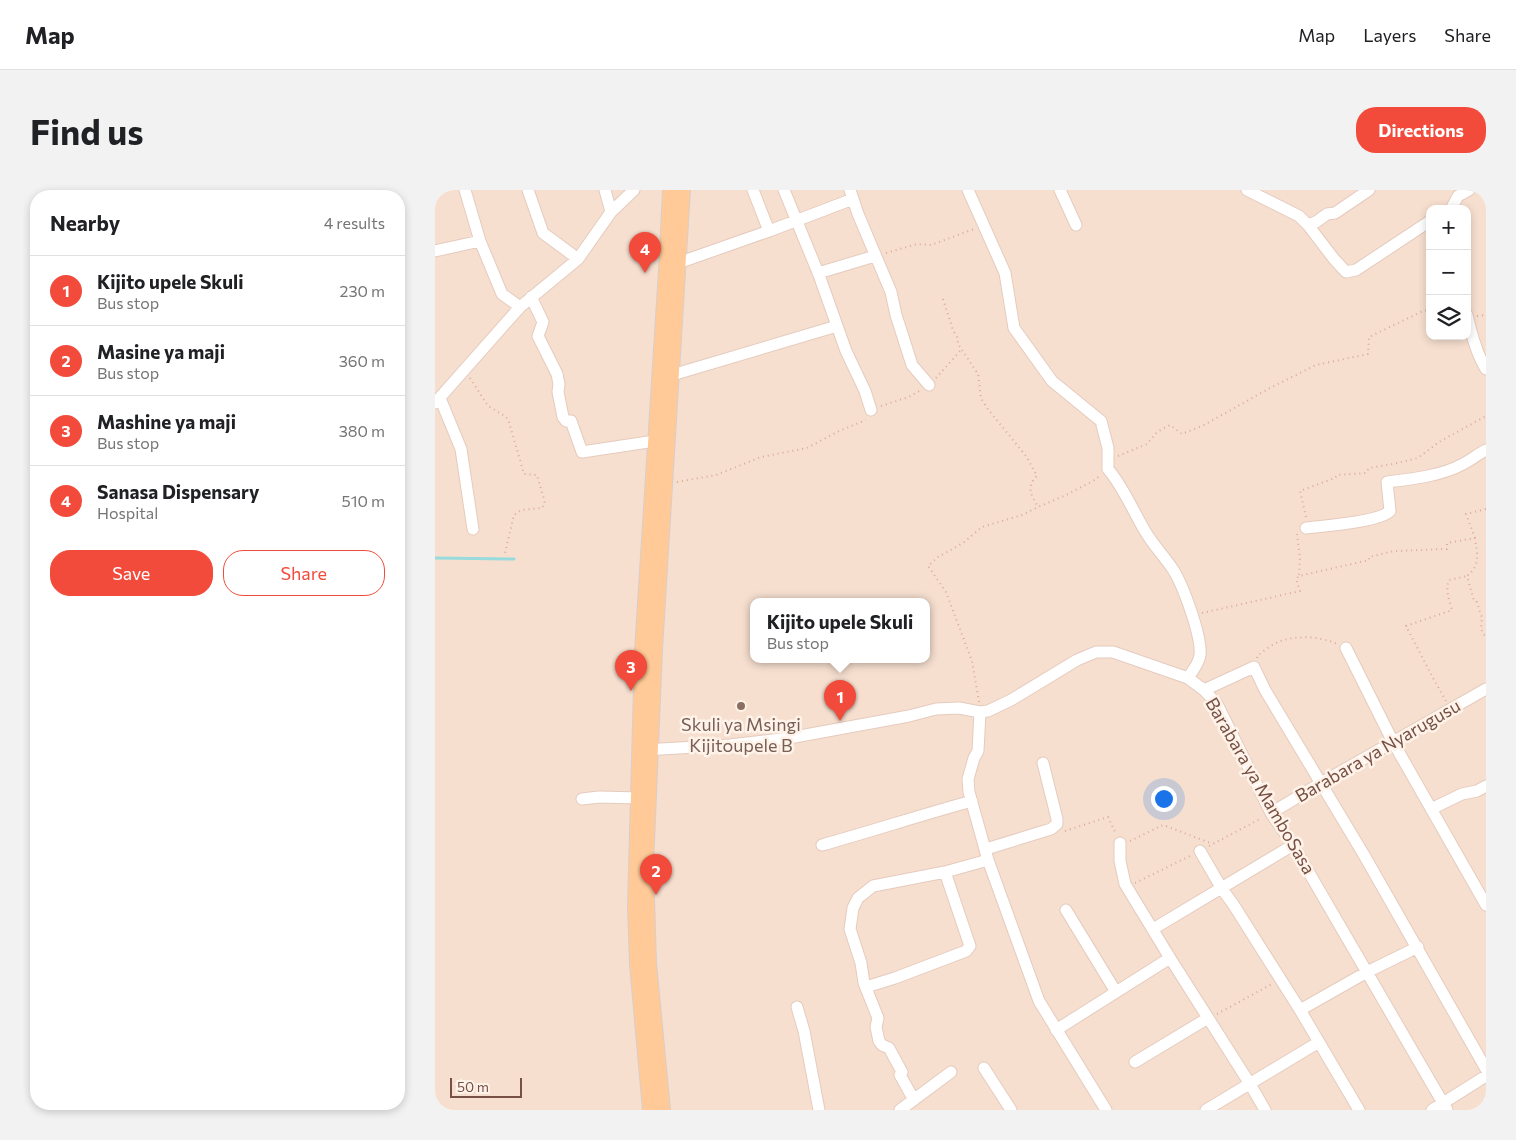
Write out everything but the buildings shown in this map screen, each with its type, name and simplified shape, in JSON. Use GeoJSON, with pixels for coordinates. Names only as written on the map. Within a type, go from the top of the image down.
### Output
{"type":"FeatureCollection","features":[{"type":"Feature","properties":{"kind":"main road"},"geometry":{"type":"LineString","coordinates":[[663,1110],[649,963],[643,651],[667,270],[670,190]]}},
{"type":"Feature","properties":{"kind":"main road"},"geometry":{"type":"LineString","coordinates":[[650,1110],[637,964],[635,906],[639,798],[645,750],[665,485],[683,190]]}},
{"type":"Feature","properties":{"kind":"street"},"geometry":{"type":"LineString","coordinates":[[465,190],[480,241],[503,294],[520,306]]}},
{"type":"Feature","properties":{"kind":"street"},"geometry":{"type":"LineString","coordinates":[[528,190],[543,233],[578,259]]}},
{"type":"Feature","properties":{"kind":"street"},"geometry":{"type":"LineString","coordinates":[[605,190],[611,212]]}},
{"type":"Feature","properties":{"kind":"street"},"geometry":{"type":"LineString","coordinates":[[473,529],[461,449],[437,401],[520,306],[578,259],[611,212],[634,190]]}},
{"type":"Feature","properties":{"kind":"street"},"geometry":{"type":"LineString","coordinates":[[753,190],[769,231]]}},
{"type":"Feature","properties":{"kind":"street"},"geometry":{"type":"LineString","coordinates":[[784,190],[818,273],[846,351],[871,410]]}},
{"type":"Feature","properties":{"kind":"street"},"geometry":{"type":"LineString","coordinates":[[968,190],[1005,273],[1015,328],[1052,381],[1101,421],[1108,448],[1108,469],[1146,533],[1174,570],[1191,615],[1200,654],[1198,662],[1188,678]]}},
{"type":"Feature","properties":{"kind":"street"},"geometry":{"type":"LineString","coordinates":[[1060,190],[1076,225]]}},
{"type":"Feature","properties":{"kind":"street"},"geometry":{"type":"LineString","coordinates":[[1247,190],[1299,216],[1333,259],[1346,272],[1356,270],[1426,223]]}},
{"type":"Feature","properties":{"kind":"street"},"geometry":{"type":"LineString","coordinates":[[1308,225],[1327,214],[1335,213],[1369,190]]}},
{"type":"Feature","properties":{"kind":"street"},"geometry":{"type":"LineString","coordinates":[[1453,205],[1458,196],[1469,190]]}},
{"type":"Feature","properties":{"kind":"street"},"geometry":{"type":"LineString","coordinates":[[678,263],[769,231],[851,194],[891,292],[896,315],[912,365],[929,385]]}},
{"type":"Feature","properties":{"kind":"street"},"geometry":{"type":"LineString","coordinates":[[435,251],[480,241]]}},
{"type":"Feature","properties":{"kind":"street"},"geometry":{"type":"LineString","coordinates":[[818,273],[875,256]]}},
{"type":"Feature","properties":{"kind":"street"},"geometry":{"type":"LineString","coordinates":[[531,297],[543,322],[539,336],[557,374],[558,392],[563,416],[566,421],[571,421],[582,452],[655,441]]}},
{"type":"Feature","properties":{"kind":"street"},"geometry":{"type":"LineString","coordinates":[[672,375],[837,326]]}},
{"type":"Feature","properties":{"kind":"street"},"geometry":{"type":"LineString","coordinates":[[1471,333],[1481,361],[1486,368]]}},
{"type":"Feature","properties":{"kind":"street"},"geometry":{"type":"LineString","coordinates":[[1306,528],[1386,515],[1389,512],[1387,482],[1443,472],[1462,465],[1486,450]]}},
{"type":"Feature","properties":{"kind":"street"},"geometry":{"type":"LineString","coordinates":[[1346,648],[1393,742],[1486,905]]}},
{"type":"Feature","properties":{"kind":"street","name":"Barabara ya MamboSasa"},"geometry":{"type":"LineString","coordinates":[[645,750],[730,745],[789,738],[909,716],[936,709],[959,708],[980,712],[988,711],[999,707],[1034,687],[1077,660],[1096,652],[1113,652],[1188,678],[1204,690],[1217,704],[1271,813],[1293,845],[1445,1107]]}},
{"type":"Feature","properties":{"kind":"street"},"geometry":{"type":"LineString","coordinates":[[1204,690],[1255,667],[1265,690],[1418,947],[1486,1069]]}},
{"type":"Feature","properties":{"kind":"street","name":"Barabara ya Nyarugusu"},"geometry":{"type":"LineString","coordinates":[[1271,813],[1321,782],[1486,689]]}},
{"type":"Feature","properties":{"kind":"street"},"geometry":{"type":"LineString","coordinates":[[980,712],[978,751],[968,779],[972,802],[987,854],[1039,1001],[1105,1110]]}},
{"type":"Feature","properties":{"kind":"street"},"geometry":{"type":"LineString","coordinates":[[914,1100],[900,1075],[901,1069],[891,1051],[879,1041],[876,1027],[877,1018],[864,983],[861,962],[850,929],[851,915],[858,898],[873,886],[945,872],[1051,829],[1057,824],[1057,819],[1043,763]]}},
{"type":"Feature","properties":{"kind":"street"},"geometry":{"type":"LineString","coordinates":[[1431,809],[1462,794],[1477,791],[1486,786]]}},
{"type":"Feature","properties":{"kind":"street"},"geometry":{"type":"LineString","coordinates":[[582,799],[599,797],[639,798]]}},
{"type":"Feature","properties":{"kind":"street"},"geometry":{"type":"LineString","coordinates":[[822,845],[873,831],[922,814],[972,802]]}},
{"type":"Feature","properties":{"kind":"street"},"geometry":{"type":"LineString","coordinates":[[1120,843],[1120,861],[1125,884],[1265,1110]]}},
{"type":"Feature","properties":{"kind":"street"},"geometry":{"type":"LineString","coordinates":[[1153,929],[1293,845]]}},
{"type":"Feature","properties":{"kind":"street"},"geometry":{"type":"LineString","coordinates":[[1200,851],[1221,889],[1233,904],[1281,979],[1359,1110]]}},
{"type":"Feature","properties":{"kind":"street"},"geometry":{"type":"LineString","coordinates":[[866,988],[966,950],[970,946],[945,872]]}},
{"type":"Feature","properties":{"kind":"street"},"geometry":{"type":"LineString","coordinates":[[1066,910],[1116,992]]}},
{"type":"Feature","properties":{"kind":"street"},"geometry":{"type":"LineString","coordinates":[[1300,1010],[1367,972],[1418,947]]}},
{"type":"Feature","properties":{"kind":"street"},"geometry":{"type":"LineString","coordinates":[[1055,1030],[1170,958]]}},
{"type":"Feature","properties":{"kind":"street"},"geometry":{"type":"LineString","coordinates":[[797,1007],[804,1031],[819,1110]]}},
{"type":"Feature","properties":{"kind":"street"},"geometry":{"type":"LineString","coordinates":[[1135,1062],[1208,1018]]}},
{"type":"Feature","properties":{"kind":"street"},"geometry":{"type":"LineString","coordinates":[[1206,1110],[1319,1042]]}},
{"type":"Feature","properties":{"kind":"street"},"geometry":{"type":"LineString","coordinates":[[984,1068],[1011,1110]]}},
{"type":"Feature","properties":{"kind":"street"},"geometry":{"type":"LineString","coordinates":[[900,1110],[951,1072]]}},
{"type":"Feature","properties":{"kind":"street"},"geometry":{"type":"LineString","coordinates":[[1432,1110],[1445,1107],[1486,1076]]}},
{"type":"Feature","properties":{"kind":"path"},"geometry":{"type":"LineString","coordinates":[[875,256],[917,244],[931,245],[984,226]]}},
{"type":"Feature","properties":{"kind":"path"},"geometry":{"type":"LineString","coordinates":[[943,299],[958,344],[978,374],[981,398],[1026,456],[1037,476],[1032,481],[1030,489],[1031,495],[1038,507]]}},
{"type":"Feature","properties":{"kind":"path"},"geometry":{"type":"LineString","coordinates":[[980,712],[972,661],[946,592],[928,566],[938,557],[963,543],[982,527],[1021,516],[1093,481],[1108,469],[1110,460],[1147,444],[1157,432],[1170,426],[1182,434],[1203,425],[1316,365],[1368,354],[1369,337],[1426,312]]}},
{"type":"Feature","properties":{"kind":"path"},"geometry":{"type":"LineString","coordinates":[[665,485],[716,475],[761,457],[807,448],[839,431],[866,420],[871,410],[909,397],[929,385],[962,349]]}},
{"type":"Feature","properties":{"kind":"path"},"geometry":{"type":"LineString","coordinates":[[462,371],[470,378],[488,406],[508,420],[524,474],[534,473],[537,475],[543,494],[545,503],[542,508],[521,510],[513,515],[505,553]]}},
{"type":"Feature","properties":{"kind":"path"},"geometry":{"type":"LineString","coordinates":[[1191,615],[1263,601],[1300,591],[1296,579],[1299,576],[1300,558],[1297,530],[1306,528],[1307,521],[1300,491],[1337,476],[1366,473],[1369,468],[1417,458],[1439,442],[1486,416]]}},
{"type":"Feature","properties":{"kind":"path"},"geometry":{"type":"LineString","coordinates":[[1451,709],[1407,626],[1452,610],[1447,593],[1449,580],[1467,576],[1474,571],[1478,558],[1475,538],[1466,514],[1486,509]]}},
{"type":"Feature","properties":{"kind":"path"},"geometry":{"type":"LineString","coordinates":[[1299,576],[1369,560],[1369,557],[1394,551],[1447,549],[1447,542],[1475,538]]}},
{"type":"Feature","properties":{"kind":"path"},"geometry":{"type":"LineString","coordinates":[[1467,576],[1474,601],[1477,602],[1482,618],[1481,629],[1486,638]]}},
{"type":"Feature","properties":{"kind":"path"},"geometry":{"type":"LineString","coordinates":[[1255,667],[1258,655],[1277,642],[1296,638],[1328,639],[1346,648]]}},
{"type":"Feature","properties":{"kind":"path"},"geometry":{"type":"LineString","coordinates":[[1057,824],[1064,831],[1108,816],[1120,843],[1133,840],[1163,825],[1213,844]]}},
{"type":"Feature","properties":{"kind":"path"},"geometry":{"type":"LineString","coordinates":[[1208,1018],[1281,979]]}},
{"type":"Feature","properties":{"kind":"shaded area"},"geometry":{"type":"Polygon","coordinates":[[[435,190],[1486,190],[1486,1110],[435,1110],[435,190]]]}},
{"type":"Feature","properties":{"kind":"waterway"},"geometry":{"type":"LineString","coordinates":[[435,558],[514,559]]}},
{"type":"Feature","properties":{"kind":"place","name":"Sanasa Dispensary"},"geometry":{"type":"Point","coordinates":[645,273]}},
{"type":"Feature","properties":{"kind":"place","name":"Mashine ya maji"},"geometry":{"type":"Point","coordinates":[631,691]}},
{"type":"Feature","properties":{"kind":"place","name":"Skuli ya Msingi Kijitoupele B"},"geometry":{"type":"Point","coordinates":[741,706]}},
{"type":"Feature","properties":{"kind":"place","name":"Kijito upele Skuli"},"geometry":{"type":"Point","coordinates":[840,721]}},
{"type":"Feature","properties":{"kind":"place","name":"Masine ya maji"},"geometry":{"type":"Point","coordinates":[656,895]}}]}
